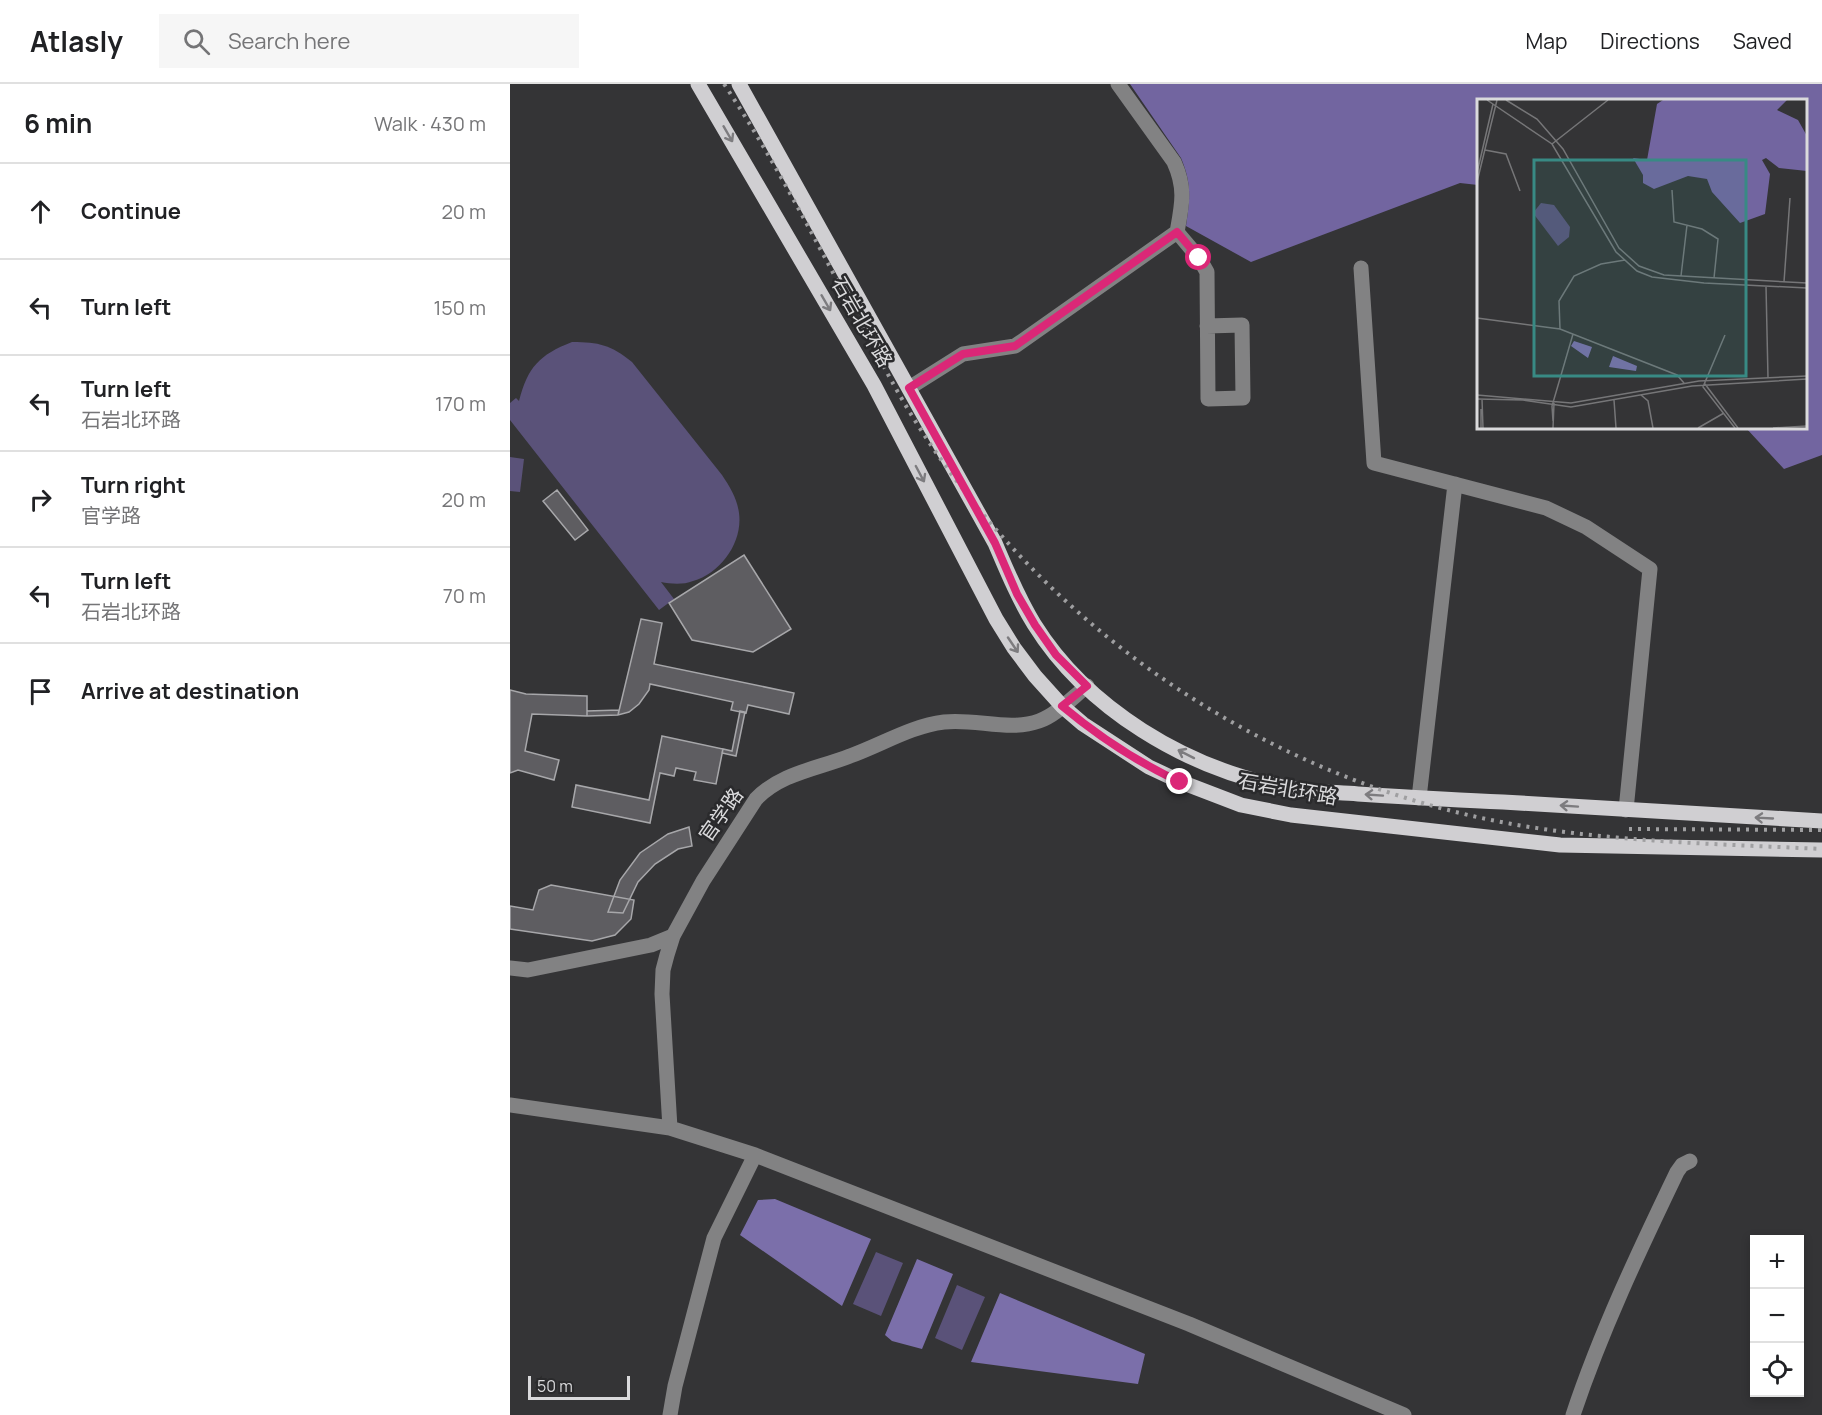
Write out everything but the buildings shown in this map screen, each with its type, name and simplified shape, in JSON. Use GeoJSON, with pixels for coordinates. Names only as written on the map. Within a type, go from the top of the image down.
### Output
{"type":"FeatureCollection","features":[{"type":"Feature","properties":{"kind":"main road","name":"石岩北环路"},"geometry":{"type":"LineString","coordinates":[[698,84],[873,384],[996,619],[1014,648],[1062,706],[1111,743],[1149,767],[1180,782],[1241,805],[1291,815],[1560,845],[1822,850]]}},
{"type":"Feature","properties":{"kind":"main road","name":"石岩北环路"},"geometry":{"type":"LineString","coordinates":[[739,84],[995,543],[1017,594],[1035,625],[1056,655],[1087,686],[1125,718],[1158,740],[1193,758],[1235,774],[1285,788],[1822,821]]}},
{"type":"Feature","properties":{"kind":"street"},"geometry":{"type":"LineString","coordinates":[[909,388],[963,354],[1015,346],[1177,232],[1183,200],[1180,174],[1174,162],[1118,84]]}},
{"type":"Feature","properties":{"kind":"street"},"geometry":{"type":"LineString","coordinates":[[1177,232],[1199,258],[1207,272],[1207,326],[1208,399],[1243,398],[1242,326],[1207,326]]}},
{"type":"Feature","properties":{"kind":"street"},"geometry":{"type":"LineString","coordinates":[[1360,268],[1374,464],[1546,508],[1586,527],[1650,569],[1626,810]]}},
{"type":"Feature","properties":{"kind":"street"},"geometry":{"type":"LineString","coordinates":[[1419,798],[1455,484]]}},
{"type":"Feature","properties":{"kind":"street","name":"官学路"},"geometry":{"type":"LineString","coordinates":[[670,1128],[662,994],[663,970],[673,936],[725,845],[756,800],[773,784],[849,757],[923,726],[968,721],[1019,725],[1041,721],[1087,686]]}},
{"type":"Feature","properties":{"kind":"street"},"geometry":{"type":"LineString","coordinates":[[510,968],[528,970],[651,945],[673,936]]}},
{"type":"Feature","properties":{"kind":"street"},"geometry":{"type":"LineString","coordinates":[[510,1105],[670,1128],[755,1155],[1189,1324],[1404,1415]]}},
{"type":"Feature","properties":{"kind":"street"},"geometry":{"type":"LineString","coordinates":[[670,1415],[675,1386],[714,1238],[755,1155]]}},
{"type":"Feature","properties":{"kind":"street"},"geometry":{"type":"LineString","coordinates":[[1573,1415],[1583,1384],[1629,1275],[1677,1172],[1682,1165],[1690,1161]]}},
{"type":"Feature","properties":{"kind":"shaded area"},"geometry":{"type":"Polygon","coordinates":[[[1130,84],[1822,84],[1822,455],[1784,469],[1747,429],[1807,429],[1807,99],[1477,99],[1477,185],[1460,183],[1251,262],[1186,226],[1189,192],[1181,158],[1130,84]]]}},
{"type":"Feature","properties":{"kind":"shaded area"},"geometry":{"type":"Polygon","coordinates":[[[572,342],[604,346],[632,362],[722,475],[737,502],[739,524],[734,545],[728,555],[721,564],[703,577],[685,583],[661,582],[674,599],[659,610],[510,420],[510,403],[516,398],[519,401],[526,379],[536,364],[551,352],[572,342]]]}},
{"type":"Feature","properties":{"kind":"shaded area"},"geometry":{"type":"Polygon","coordinates":[[[510,457],[524,459],[520,492],[510,491],[510,457]]]}},
{"type":"Feature","properties":{"kind":"shaded area"},"geometry":{"type":"Polygon","coordinates":[[[775,1199],[871,1239],[842,1306],[740,1235],[758,1200],[775,1199]]]}},
{"type":"Feature","properties":{"kind":"shaded area"},"geometry":{"type":"Polygon","coordinates":[[[876,1252],[903,1263],[881,1316],[853,1304],[876,1252]]]}},
{"type":"Feature","properties":{"kind":"shaded area"},"geometry":{"type":"Polygon","coordinates":[[[917,1259],[953,1274],[922,1349],[892,1341],[885,1335],[917,1259]]]}},
{"type":"Feature","properties":{"kind":"shaded area"},"geometry":{"type":"Polygon","coordinates":[[[957,1285],[985,1297],[962,1350],[935,1338],[957,1285]]]}},
{"type":"Feature","properties":{"kind":"shaded area"},"geometry":{"type":"Polygon","coordinates":[[[1000,1293],[1145,1354],[1138,1384],[971,1362],[1000,1293]]]}},
{"type":"Feature","properties":{"kind":"railway"},"geometry":{"type":"LineString","coordinates":[[724,84],[778,172],[905,404],[974,504],[1035,572],[1102,633],[1176,687],[1254,734],[1337,773],[1423,803],[1512,824],[1589,835],[1822,849]]}},
{"type":"Feature","properties":{"kind":"railway"},"geometry":{"type":"LineString","coordinates":[[1629,829],[1822,830]]}},
{"type":"Feature","properties":{"kind":"route"},"geometry":{"type":"LineString","coordinates":[[1180,782],[1149,767],[1111,743],[1062,706],[1087,686],[1056,655],[1035,625],[1017,594],[995,543],[909,388],[963,354],[1015,346],[1177,232],[1199,258]]}}]}
